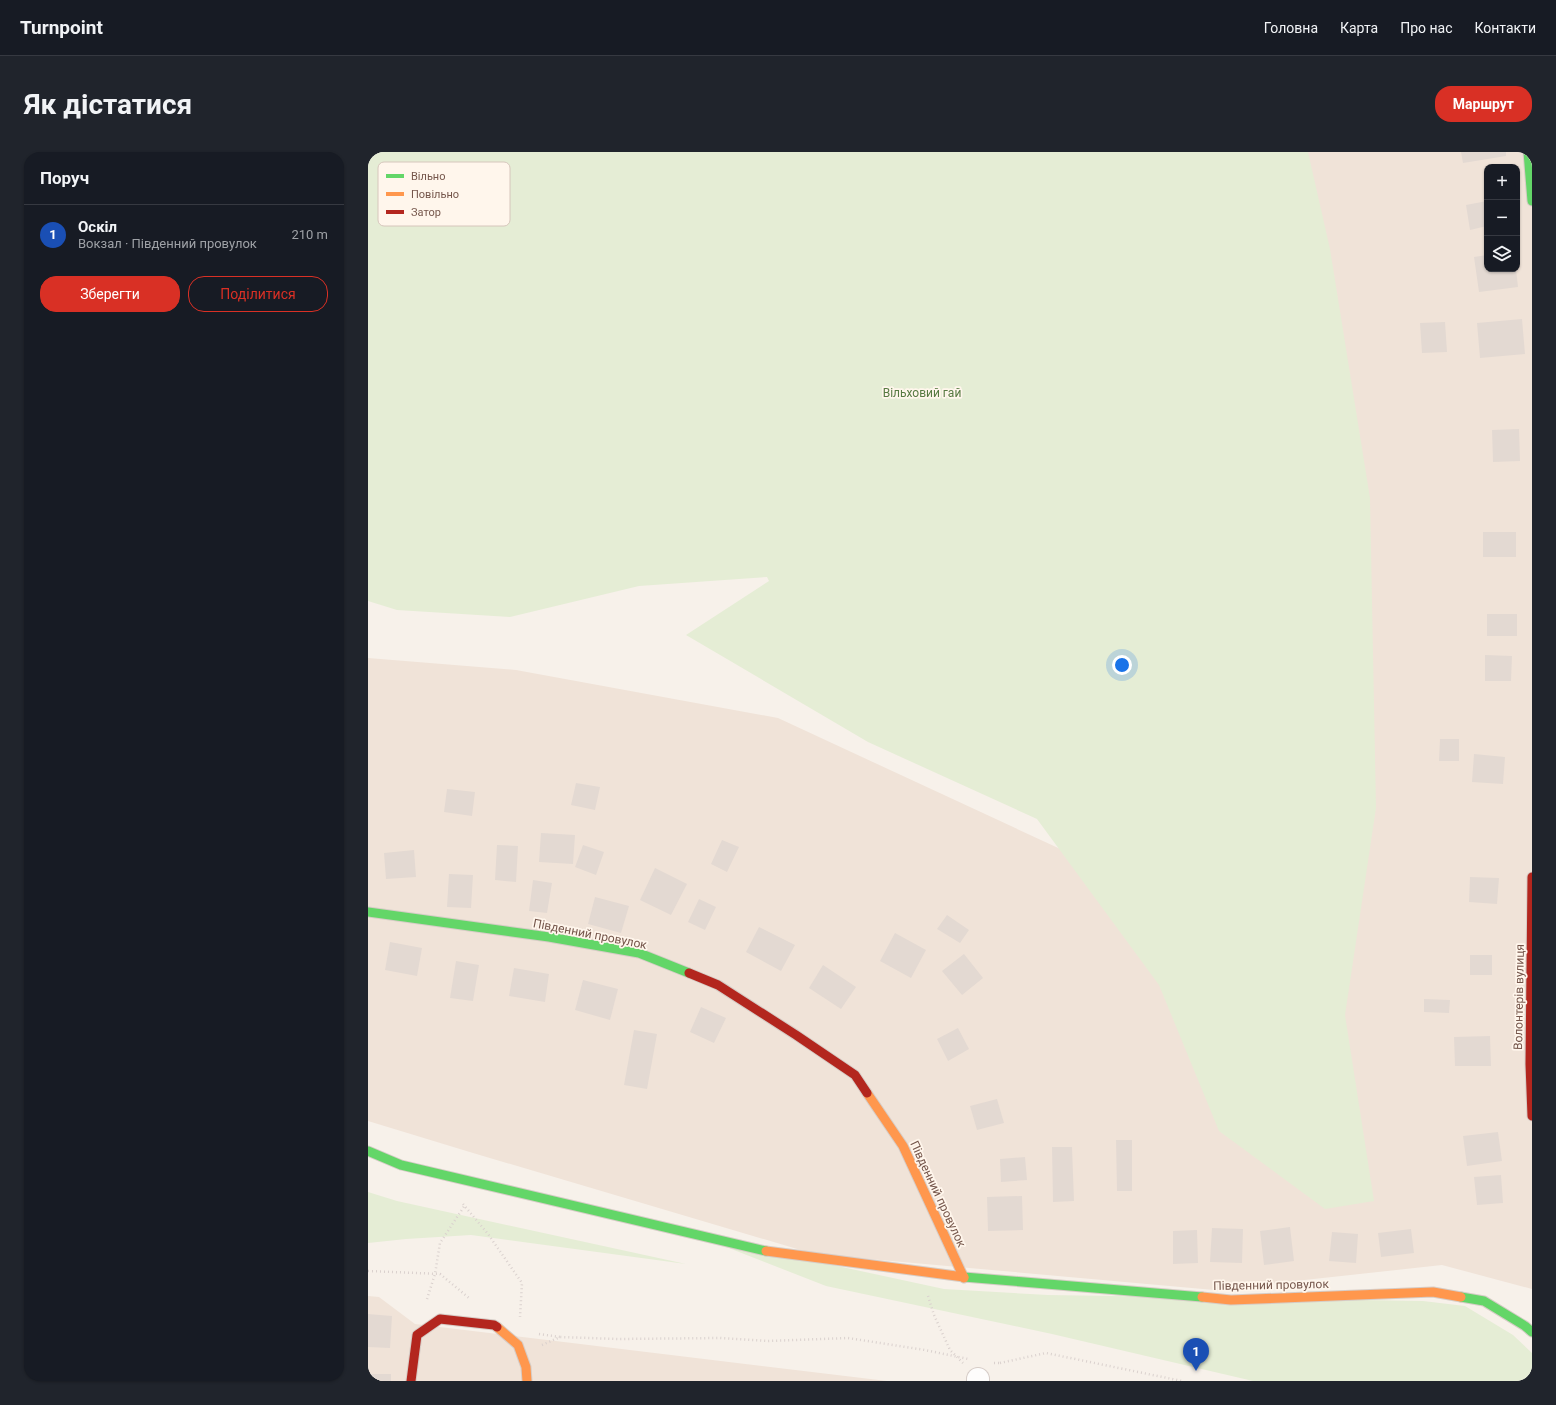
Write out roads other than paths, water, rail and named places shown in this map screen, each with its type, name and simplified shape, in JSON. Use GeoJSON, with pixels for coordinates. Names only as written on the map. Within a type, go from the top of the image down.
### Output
{"type":"FeatureCollection","features":[{"type":"Feature","properties":{"kind":"street"},"geometry":{"type":"LineString","coordinates":[[1528,152],[1532,201]]}},
{"type":"Feature","properties":{"kind":"street","name":"Волонтерів вулиця"},"geometry":{"type":"LineString","coordinates":[[1532,877],[1530,1064],[1532,1116]]}},
{"type":"Feature","properties":{"kind":"street","name":"Південний провулок"},"geometry":{"type":"LineString","coordinates":[[368,912],[549,936],[639,953],[718,985],[855,1075],[903,1146],[964,1278],[1231,1300],[1433,1292],[1484,1301],[1526,1326],[1532,1332]]}},
{"type":"Feature","properties":{"kind":"street"},"geometry":{"type":"LineString","coordinates":[[368,1151],[401,1165],[762,1251],[964,1278]]}},
{"type":"Feature","properties":{"kind":"street"},"geometry":{"type":"LineString","coordinates":[[411,1381],[417,1335],[440,1319],[494,1325],[518,1345],[526,1367],[527,1381]]}},
{"type":"Feature","properties":{"kind":"place","name":"Оскіл"},"geometry":{"type":"Point","coordinates":[1196,1371]}},
{"type":"Feature","properties":{"kind":"park label","name":"Вільховий гай"},"geometry":{"type":"Point","coordinates":[922,393]}}]}
